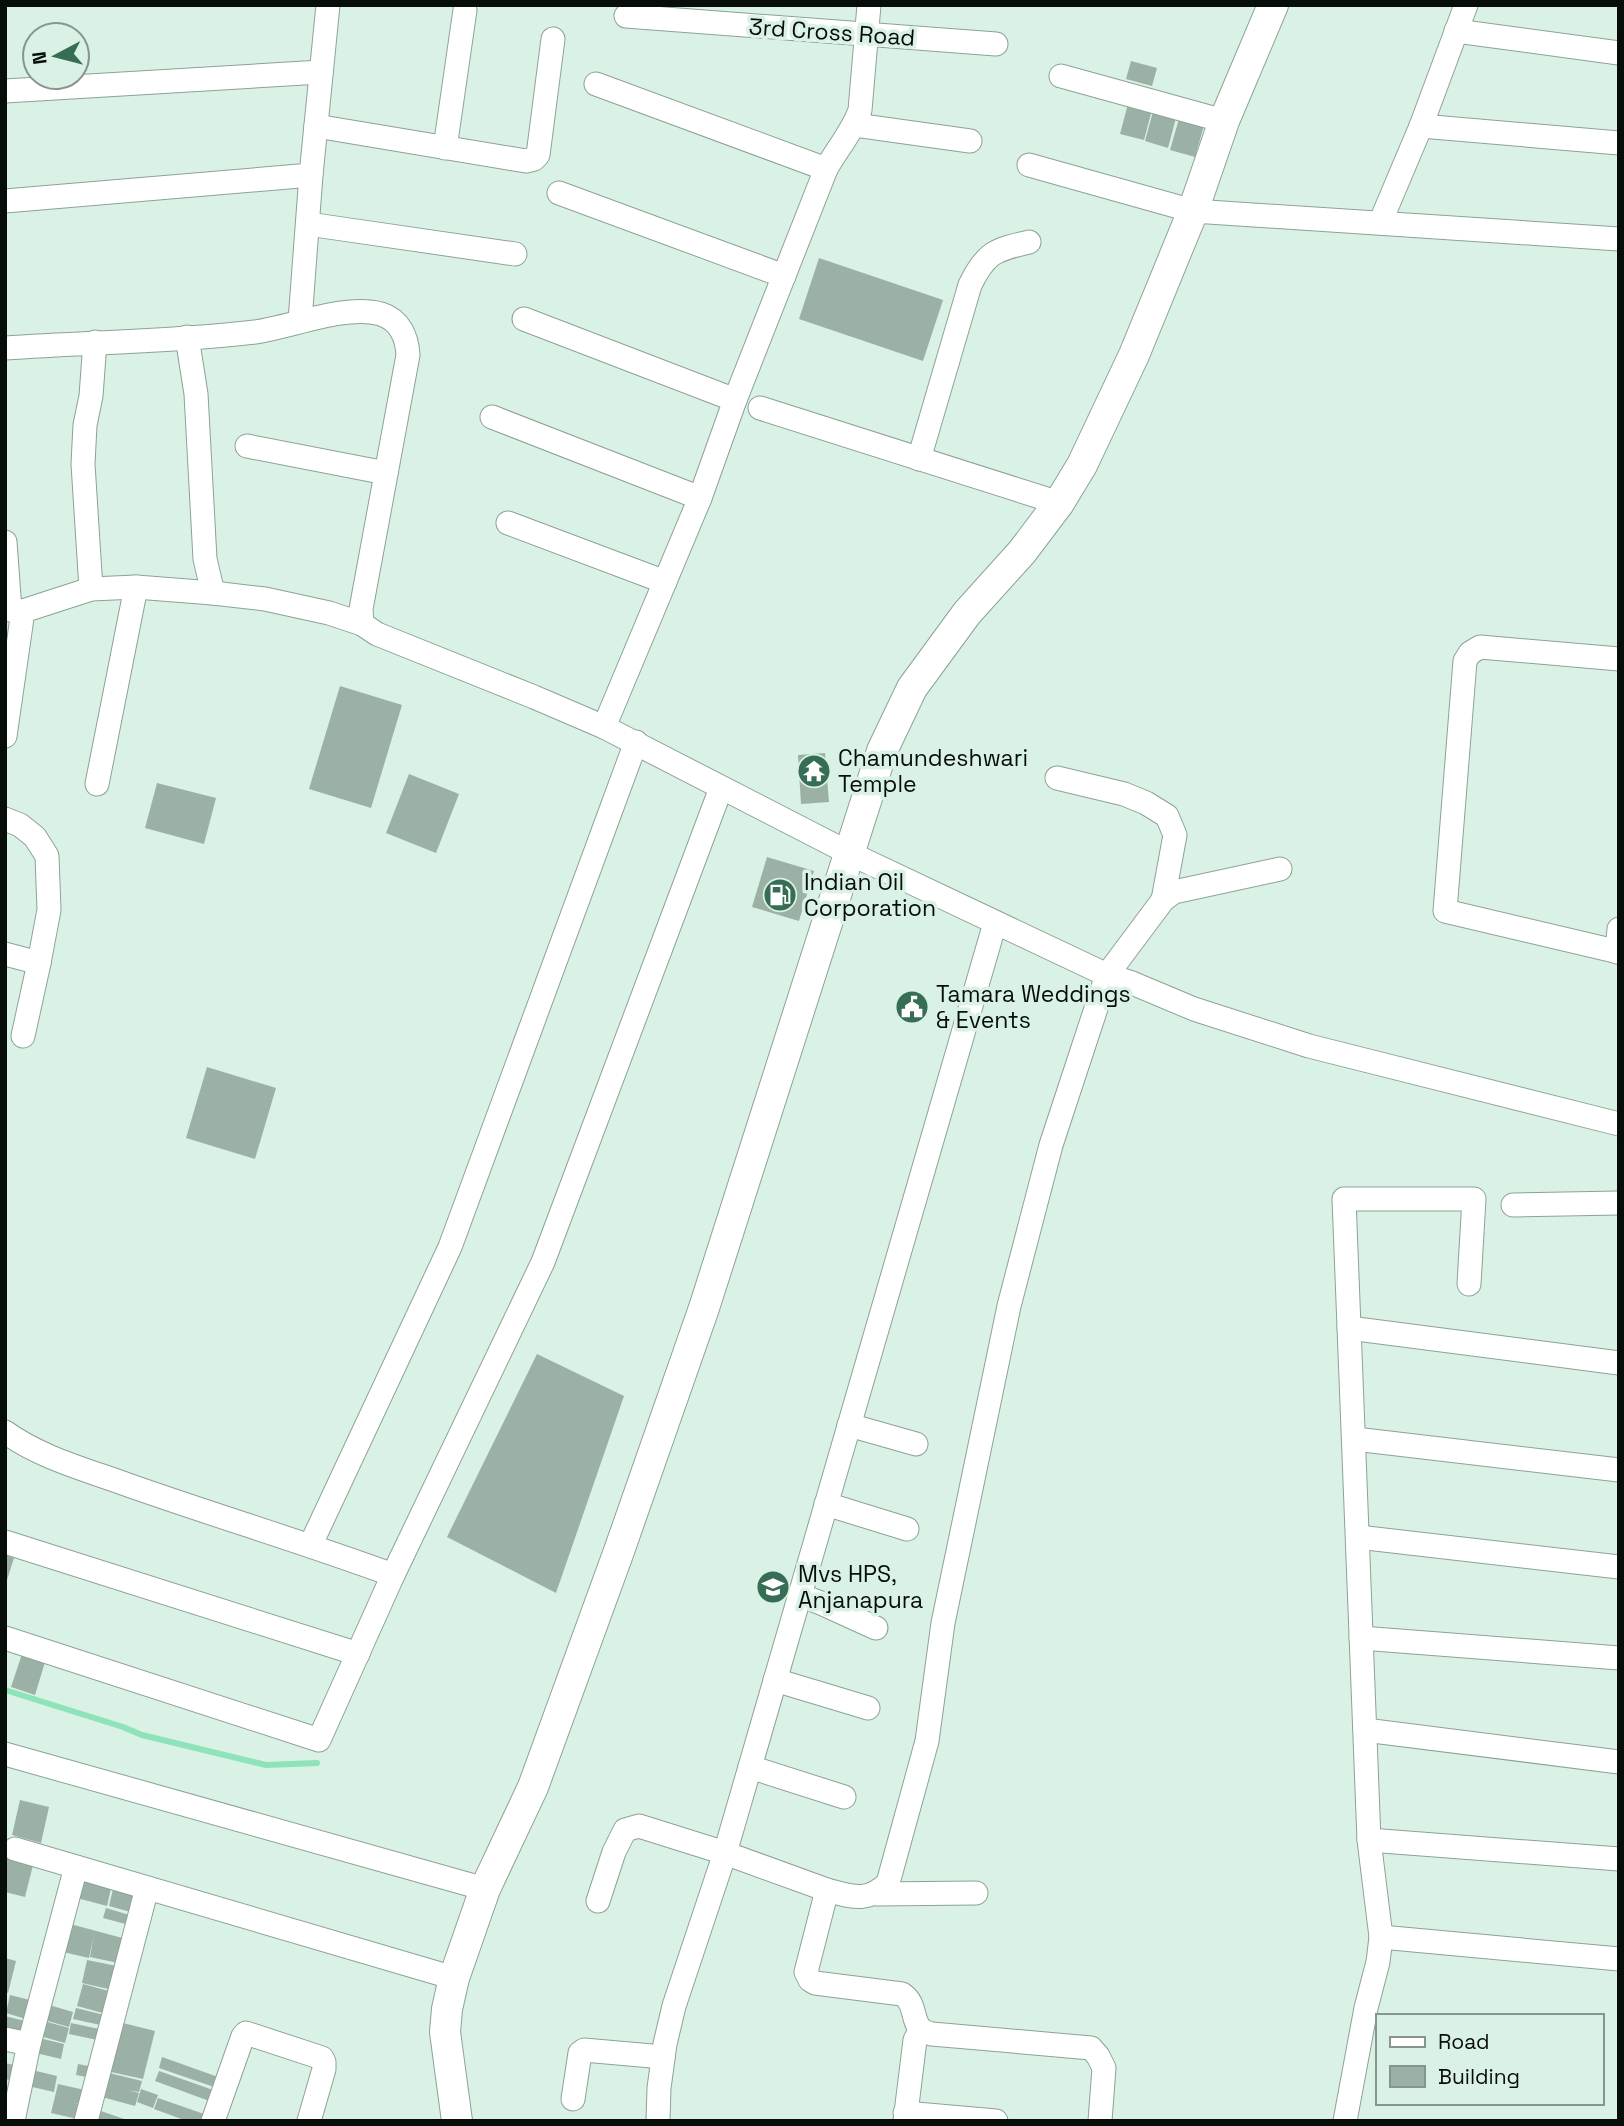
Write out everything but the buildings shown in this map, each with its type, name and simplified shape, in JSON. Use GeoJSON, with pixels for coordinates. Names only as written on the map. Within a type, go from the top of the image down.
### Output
{"type":"FeatureCollection","features":[{"type":"Feature","properties":{"kind":"street"},"geometry":{"type":"LineString","coordinates":[[300,321],[328,5]]}},
{"type":"Feature","properties":{"kind":"street"},"geometry":{"type":"LineString","coordinates":[[604,727],[700,498],[735,400],[831,159],[855,125],[860,110],[869,5]]}},
{"type":"Feature","properties":{"kind":"street"},"geometry":{"type":"LineString","coordinates":[[457,2121],[445,2032],[454,1978],[485,1889],[533,1787],[704,1308],[882,751],[912,688],[967,613],[1022,552],[1059,503],[1082,465],[1119,388],[1193,211],[1224,121],[1273,5]]}},
{"type":"Feature","properties":{"kind":"street"},"geometry":{"type":"LineString","coordinates":[[1380,223],[1421,125],[1466,5]]}},
{"type":"Feature","properties":{"kind":"street"},"geometry":{"type":"LineString","coordinates":[[445,148],[466,10]]}},
{"type":"Feature","properties":{"kind":"street","name":"3rd Cross Road"},"geometry":{"type":"LineString","coordinates":[[626,16],[996,44]]}},
{"type":"Feature","properties":{"kind":"street"},"geometry":{"type":"LineString","coordinates":[[1456,31],[1619,52]]}},
{"type":"Feature","properties":{"kind":"street"},"geometry":{"type":"LineString","coordinates":[[316,126],[526,161],[534,159],[538,155],[553,38]]}},
{"type":"Feature","properties":{"kind":"street"},"geometry":{"type":"LineString","coordinates":[[5,91],[321,72]]}},
{"type":"Feature","properties":{"kind":"street"},"geometry":{"type":"LineString","coordinates":[[1060,76],[1224,121]]}},
{"type":"Feature","properties":{"kind":"street"},"geometry":{"type":"LineString","coordinates":[[596,84],[831,159]]}},
{"type":"Feature","properties":{"kind":"street"},"geometry":{"type":"LineString","coordinates":[[855,125],[970,141]]}},
{"type":"Feature","properties":{"kind":"street"},"geometry":{"type":"LineString","coordinates":[[1421,125],[1619,143]]}},
{"type":"Feature","properties":{"kind":"street"},"geometry":{"type":"LineString","coordinates":[[1029,165],[1193,211],[1619,239]]}},
{"type":"Feature","properties":{"kind":"street"},"geometry":{"type":"LineString","coordinates":[[5,201],[312,175]]}},
{"type":"Feature","properties":{"kind":"street"},"geometry":{"type":"LineString","coordinates":[[559,192],[784,276]]}},
{"type":"Feature","properties":{"kind":"street"},"geometry":{"type":"LineString","coordinates":[[307,224],[515,254]]}},
{"type":"Feature","properties":{"kind":"street"},"geometry":{"type":"LineString","coordinates":[[919,459],[970,285],[980,264],[1005,248],[1029,242]]}},
{"type":"Feature","properties":{"kind":"street"},"geometry":{"type":"LineString","coordinates":[[5,348],[257,331],[363,311],[383,315],[394,321],[408,343],[408,355],[361,609],[362,624]]}},
{"type":"Feature","properties":{"kind":"street"},"geometry":{"type":"LineString","coordinates":[[524,319],[735,400]]}},
{"type":"Feature","properties":{"kind":"street"},"geometry":{"type":"LineString","coordinates":[[187,337],[196,394],[205,559],[214,593]]}},
{"type":"Feature","properties":{"kind":"street"},"geometry":{"type":"LineString","coordinates":[[91,589],[83,464],[95,342]]}},
{"type":"Feature","properties":{"kind":"street"},"geometry":{"type":"LineString","coordinates":[[761,408],[1059,503]]}},
{"type":"Feature","properties":{"kind":"street"},"geometry":{"type":"LineString","coordinates":[[492,417],[700,498]]}},
{"type":"Feature","properties":{"kind":"street"},"geometry":{"type":"LineString","coordinates":[[247,446],[386,473]]}},
{"type":"Feature","properties":{"kind":"street"},"geometry":{"type":"LineString","coordinates":[[508,523],[665,582]]}},
{"type":"Feature","properties":{"kind":"street"},"geometry":{"type":"LineString","coordinates":[[5,542],[13,610],[5,736]]}},
{"type":"Feature","properties":{"kind":"street"},"geometry":{"type":"LineString","coordinates":[[97,784],[136,587]]}},
{"type":"Feature","properties":{"kind":"street"},"geometry":{"type":"LineString","coordinates":[[13,610],[91,589],[136,587],[214,593],[329,613],[362,624],[377,634],[604,727],[849,853],[1107,975],[1194,1009],[1309,1046],[1619,1125]]}},
{"type":"Feature","properties":{"kind":"street"},"geometry":{"type":"LineString","coordinates":[[1618,944],[1445,911],[1465,661],[1470,653],[1480,647],[1619,659]]}},
{"type":"Feature","properties":{"kind":"street"},"geometry":{"type":"LineString","coordinates":[[311,1544],[450,1247],[636,742]]}},
{"type":"Feature","properties":{"kind":"street"},"geometry":{"type":"LineString","coordinates":[[1057,778],[1124,794],[1167,816],[1175,835],[1163,900]]}},
{"type":"Feature","properties":{"kind":"street"},"geometry":{"type":"LineString","coordinates":[[5,1638],[318,1740],[393,1575],[542,1262],[721,788]]}},
{"type":"Feature","properties":{"kind":"street"},"geometry":{"type":"LineString","coordinates":[[5,819],[20,825],[34,836],[47,856],[49,909],[40,964],[23,1036]]}},
{"type":"Feature","properties":{"kind":"street"},"geometry":{"type":"LineString","coordinates":[[877,1894],[888,1884],[927,1741],[943,1623],[1009,1306],[1051,1145],[1107,975],[1163,900],[1174,892],[1280,869]]}},
{"type":"Feature","properties":{"kind":"street"},"geometry":{"type":"LineString","coordinates":[[658,2121],[663,2057],[674,2006],[750,1767],[995,923]]}},
{"type":"Feature","properties":{"kind":"street"},"geometry":{"type":"LineString","coordinates":[[5,954],[40,964]]}},
{"type":"Feature","properties":{"kind":"street"},"geometry":{"type":"LineString","coordinates":[[1345,2121],[1381,1937],[1369,1840],[1344,1199],[1474,1199],[1469,1284]]}},
{"type":"Feature","properties":{"kind":"street"},"geometry":{"type":"LineString","coordinates":[[1513,1205],[1619,1203]]}},
{"type":"Feature","properties":{"kind":"street"},"geometry":{"type":"LineString","coordinates":[[1349,1328],[1619,1363]]}},
{"type":"Feature","properties":{"kind":"street"},"geometry":{"type":"LineString","coordinates":[[849,1425],[916,1444]]}},
{"type":"Feature","properties":{"kind":"street"},"geometry":{"type":"LineString","coordinates":[[5,1432],[47,1456],[169,1499],[311,1544],[393,1575]]}},
{"type":"Feature","properties":{"kind":"street"},"geometry":{"type":"LineString","coordinates":[[1355,1439],[1619,1470]]}},
{"type":"Feature","properties":{"kind":"street"},"geometry":{"type":"LineString","coordinates":[[826,1504],[907,1529]]}},
{"type":"Feature","properties":{"kind":"street"},"geometry":{"type":"LineString","coordinates":[[1358,1537],[1619,1567]]}},
{"type":"Feature","properties":{"kind":"street"},"geometry":{"type":"LineString","coordinates":[[5,1542],[358,1654]]}},
{"type":"Feature","properties":{"kind":"street"},"geometry":{"type":"LineString","coordinates":[[799,1595],[877,1628]]}},
{"type":"Feature","properties":{"kind":"street"},"geometry":{"type":"LineString","coordinates":[[1361,1638],[1619,1658]]}},
{"type":"Feature","properties":{"kind":"street"},"geometry":{"type":"LineString","coordinates":[[775,1680],[868,1707]]}},
{"type":"Feature","properties":{"kind":"street"},"geometry":{"type":"LineString","coordinates":[[1365,1730],[1619,1762]]}},
{"type":"Feature","properties":{"kind":"street"},"geometry":{"type":"LineString","coordinates":[[5,1754],[485,1889]]}},
{"type":"Feature","properties":{"kind":"street"},"geometry":{"type":"LineString","coordinates":[[750,1767],[844,1797]]}},
{"type":"Feature","properties":{"kind":"street"},"geometry":{"type":"LineString","coordinates":[[598,1902],[614,1852],[625,1829],[639,1826],[858,1898],[877,1894],[976,1893]]}},
{"type":"Feature","properties":{"kind":"street"},"geometry":{"type":"LineString","coordinates":[[1369,1840],[1619,1859]]}},
{"type":"Feature","properties":{"kind":"street"},"geometry":{"type":"LineString","coordinates":[[15,1849],[454,1978]]}},
{"type":"Feature","properties":{"kind":"street"},"geometry":{"type":"LineString","coordinates":[[13,2121],[29,2044],[76,1867]]}},
{"type":"Feature","properties":{"kind":"street"},"geometry":{"type":"LineString","coordinates":[[86,2121],[148,1888]]}},
{"type":"Feature","properties":{"kind":"street"},"geometry":{"type":"LineString","coordinates":[[827,1890],[806,1972],[810,1980],[815,1983],[902,1994],[912,2004],[921,2029],[932,2034],[1091,2048],[1104,2068],[1100,2121]]}},
{"type":"Feature","properties":{"kind":"street"},"geometry":{"type":"LineString","coordinates":[[1381,1937],[1619,1959]]}},
{"type":"Feature","properties":{"kind":"street"},"geometry":{"type":"LineString","coordinates":[[921,2029],[915,2040],[905,2117],[996,2121]]}},
{"type":"Feature","properties":{"kind":"street"},"geometry":{"type":"LineString","coordinates":[[213,2121],[243,2036],[251,2033],[322,2058],[324,2069],[309,2121]]}},
{"type":"Feature","properties":{"kind":"street"},"geometry":{"type":"LineString","coordinates":[[5,2039],[29,2044]]}},
{"type":"Feature","properties":{"kind":"street"},"geometry":{"type":"LineString","coordinates":[[573,2099],[580,2053],[584,2050],[663,2057]]}},
{"type":"Feature","properties":{"kind":"waterway"},"geometry":{"type":"LineString","coordinates":[[5,1690],[142,1735],[266,1765],[317,1763]]}},
{"type":"Feature","properties":{"kind":"place","name":"Chamundeshwari Temple"},"geometry":{"type":"Point","coordinates":[814,771]}},
{"type":"Feature","properties":{"kind":"place","name":"Indian Oil Corporation"},"geometry":{"type":"Point","coordinates":[780,895]}},
{"type":"Feature","properties":{"kind":"place","name":"Tamara Weddings & Events"},"geometry":{"type":"Point","coordinates":[912,1007]}},
{"type":"Feature","properties":{"kind":"place","name":"Mvs HPS, Anjanapura"},"geometry":{"type":"Point","coordinates":[773,1587]}}]}
